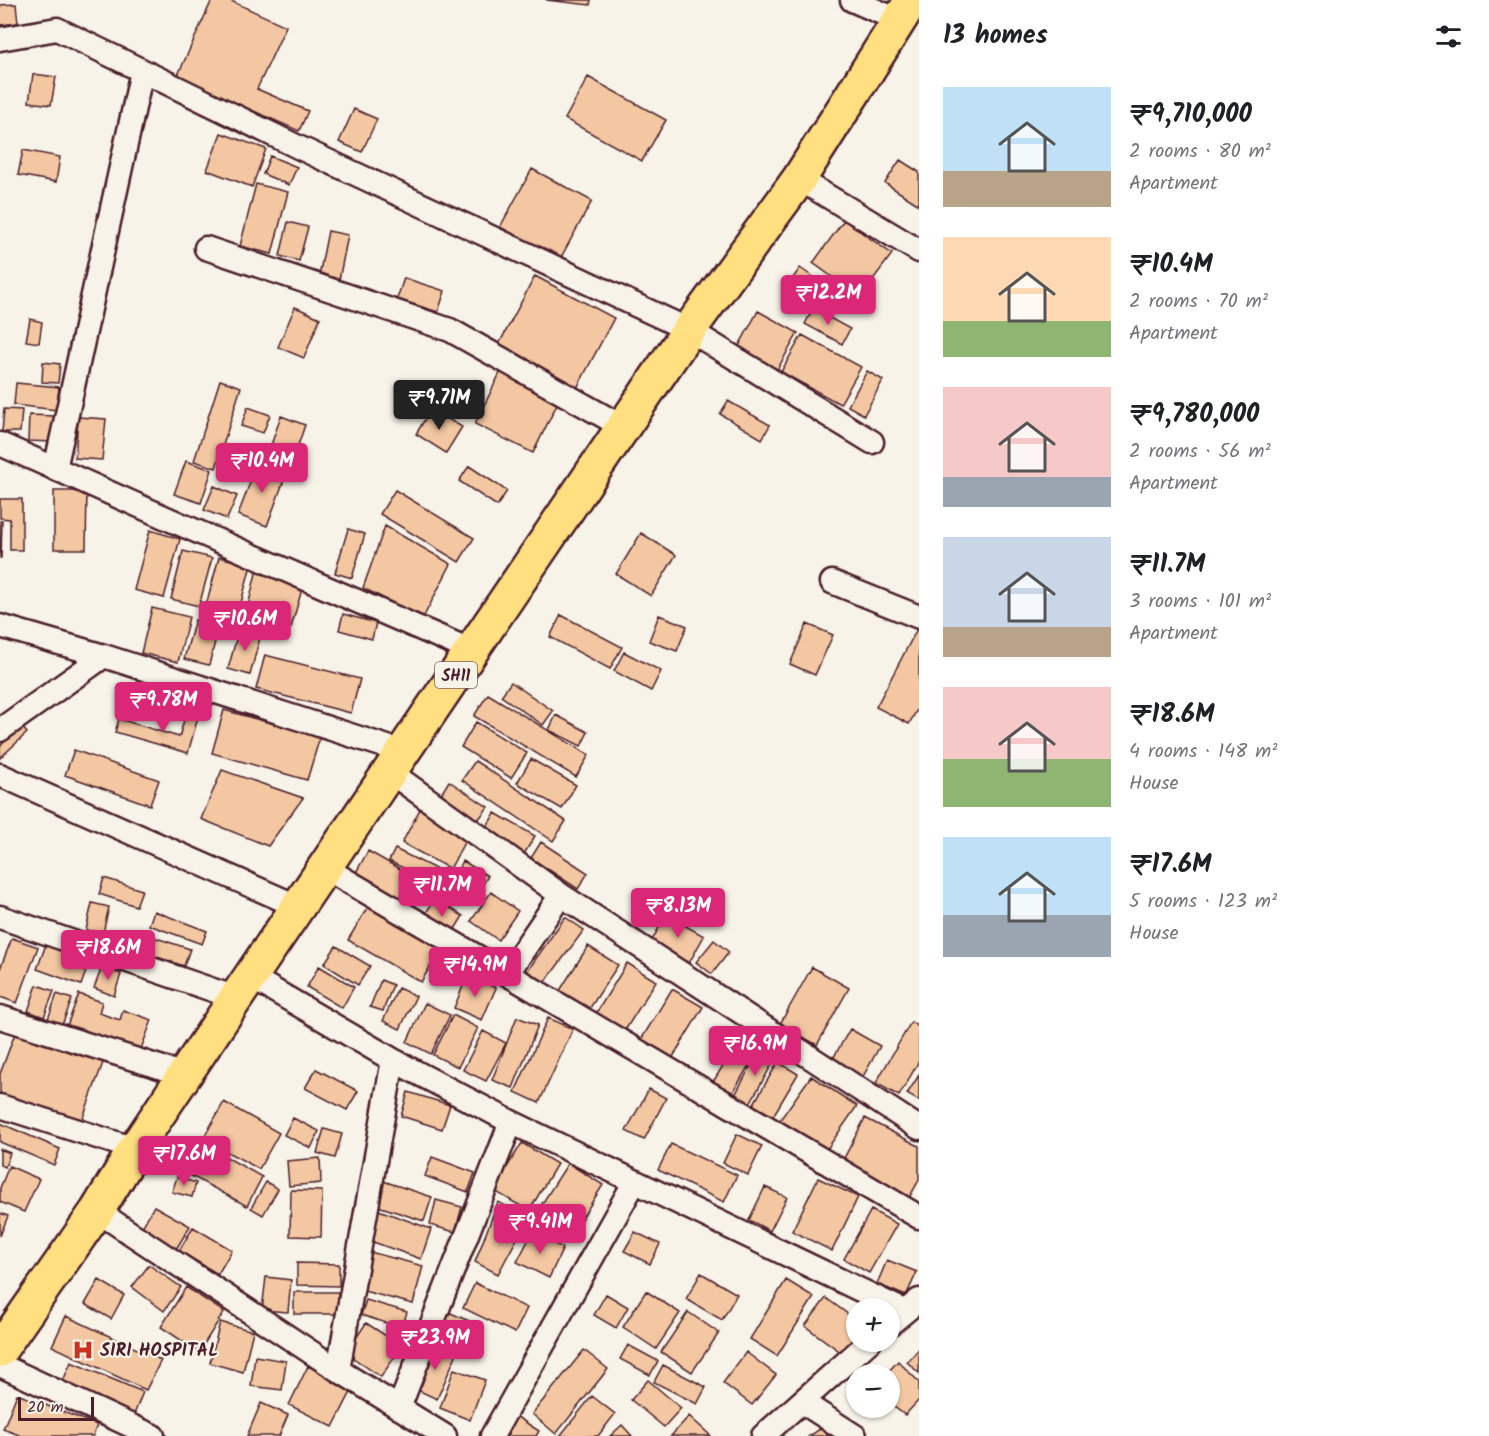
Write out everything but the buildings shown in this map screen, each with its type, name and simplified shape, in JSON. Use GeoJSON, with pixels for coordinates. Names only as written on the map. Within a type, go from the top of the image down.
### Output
{"type":"FeatureCollection","features":[{"type":"Feature","properties":{"kind":"main road","name":"SH11"},"geometry":{"type":"LineString","coordinates":[[0,1350],[97,1211],[135,1149],[689,330],[799,179],[905,10]]}},
{"type":"Feature","properties":{"kind":"street"},"geometry":{"type":"LineString","coordinates":[[852,0],[905,10]]}},
{"type":"Feature","properties":{"kind":"street"},"geometry":{"type":"LineString","coordinates":[[0,39],[57,29],[298,147],[689,330],[872,442]]}},
{"type":"Feature","properties":{"kind":"street"},"geometry":{"type":"LineString","coordinates":[[55,469],[142,71]]}},
{"type":"Feature","properties":{"kind":"street"},"geometry":{"type":"LineString","coordinates":[[799,179],[919,251]]}},
{"type":"Feature","properties":{"kind":"street"},"geometry":{"type":"LineString","coordinates":[[206,248],[450,330],[623,427]]}},
{"type":"Feature","properties":{"kind":"street"},"geometry":{"type":"LineString","coordinates":[[0,444],[472,651]]}},
{"type":"Feature","properties":{"kind":"street"},"geometry":{"type":"LineString","coordinates":[[831,582],[919,617]]}},
{"type":"Feature","properties":{"kind":"street"},"geometry":{"type":"LineString","coordinates":[[0,626],[104,656],[397,762],[561,895],[919,1128]]}},
{"type":"Feature","properties":{"kind":"street"},"geometry":{"type":"LineString","coordinates":[[0,730],[104,656]]}},
{"type":"Feature","properties":{"kind":"street"},"geometry":{"type":"LineString","coordinates":[[0,775],[299,907]]}},
{"type":"Feature","properties":{"kind":"street"},"geometry":{"type":"LineString","coordinates":[[325,868],[919,1217]]}},
{"type":"Feature","properties":{"kind":"street"},"geometry":{"type":"LineString","coordinates":[[507,974],[561,895]]}},
{"type":"Feature","properties":{"kind":"street"},"geometry":{"type":"LineString","coordinates":[[0,917],[244,988],[393,1060],[634,1183],[904,1311]]}},
{"type":"Feature","properties":{"kind":"street"},"geometry":{"type":"LineString","coordinates":[[0,1017],[185,1075]]}},
{"type":"Feature","properties":{"kind":"street"},"geometry":{"type":"LineString","coordinates":[[338,1370],[393,1060]]}},
{"type":"Feature","properties":{"kind":"street"},"geometry":{"type":"LineString","coordinates":[[0,1106],[135,1149]]}},
{"type":"Feature","properties":{"kind":"street"},"geometry":{"type":"LineString","coordinates":[[399,1407],[511,1122]]}},
{"type":"Feature","properties":{"kind":"street"},"geometry":{"type":"LineString","coordinates":[[492,1436],[634,1183]]}},
{"type":"Feature","properties":{"kind":"street"},"geometry":{"type":"LineString","coordinates":[[97,1211],[338,1370],[446,1436]]}},
{"type":"Feature","properties":{"kind":"street"},"geometry":{"type":"LineString","coordinates":[[763,1436],[858,1352]]}},
{"type":"Feature","properties":{"kind":"street"},"geometry":{"type":"LineString","coordinates":[[0,1365],[153,1436]]}},
{"type":"Feature","properties":{"kind":"street"},"geometry":{"type":"LineString","coordinates":[[802,1402],[855,1436]]}},
{"type":"Feature","properties":{"kind":"place","name":"SIRI HOSPITAL"},"geometry":{"type":"Point","coordinates":[83,1350]}}]}
